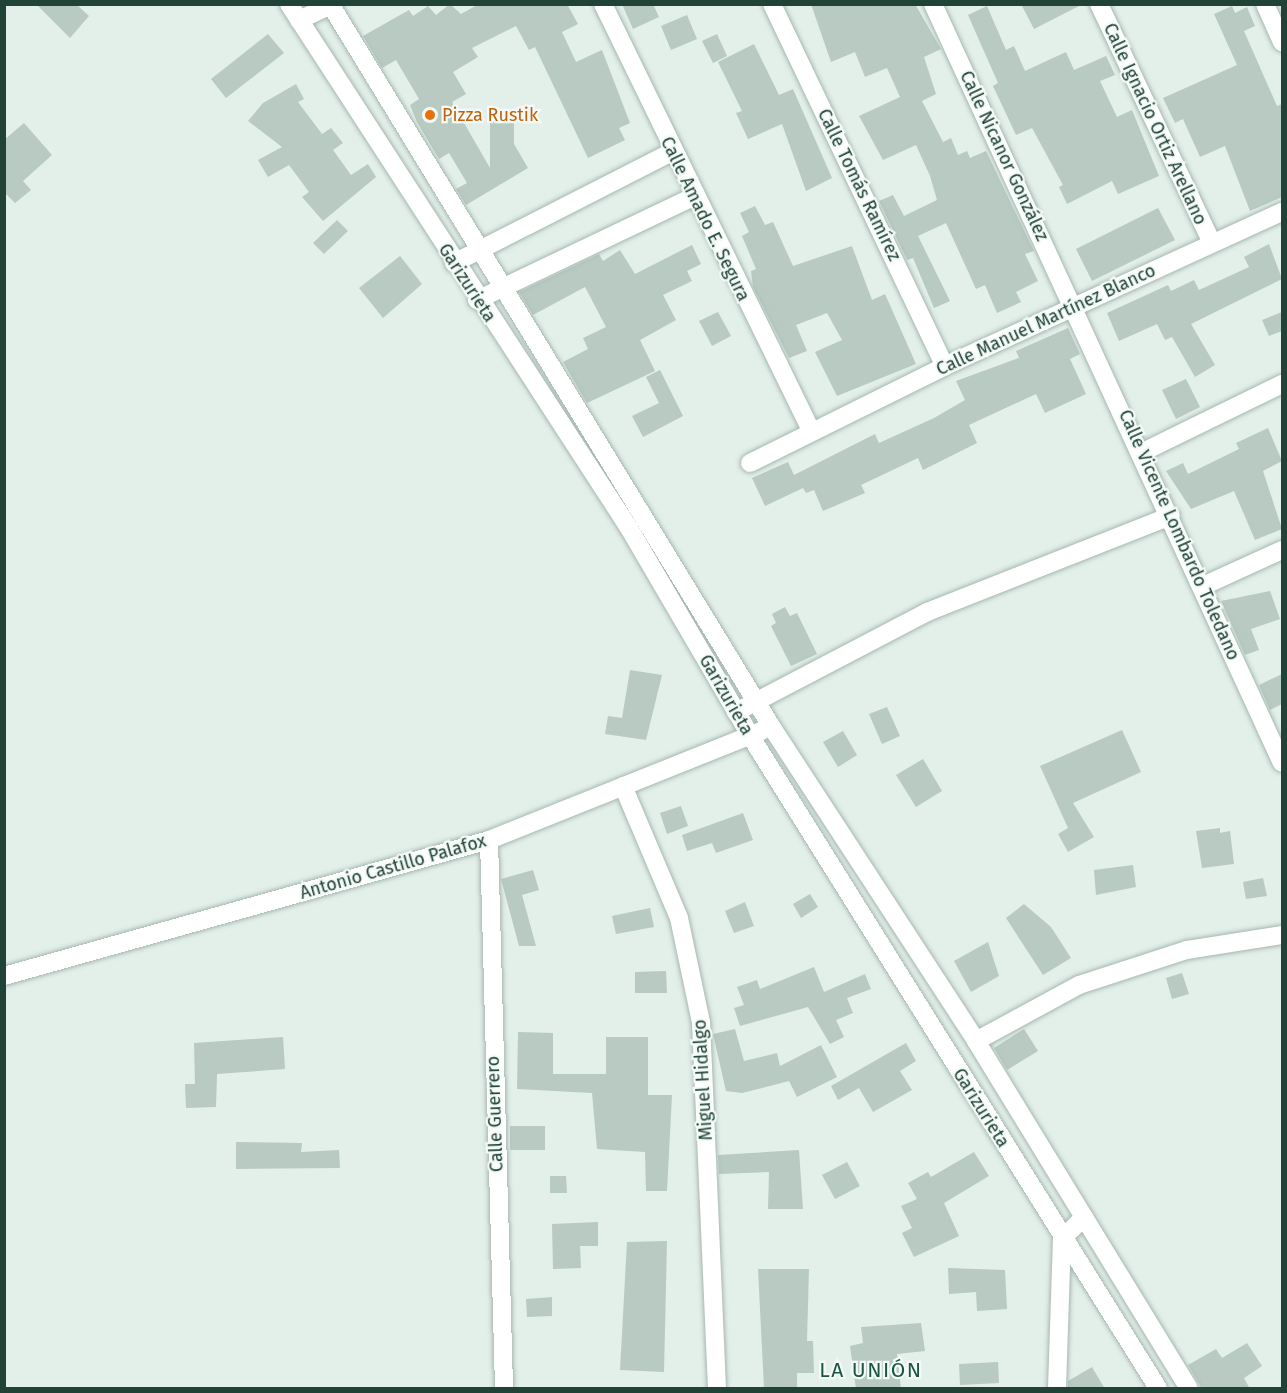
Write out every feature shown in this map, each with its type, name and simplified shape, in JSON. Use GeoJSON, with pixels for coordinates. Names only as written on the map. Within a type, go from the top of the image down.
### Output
{"type":"FeatureCollection","features":[{"type":"Feature","properties":{"kind":"street","name":"Garizurieta"},"geometry":{"type":"LineString","coordinates":[[288,4],[477,300],[629,528],[751,737],[1062,1239],[1158,1389]]}},
{"type":"Feature","properties":{"kind":"street","name":"Calle Amado E. Segura"},"geometry":{"type":"LineString","coordinates":[[603,4],[693,197],[811,431]]}},
{"type":"Feature","properties":{"kind":"street","name":"Calle Tomás Ramírez"},"geometry":{"type":"LineString","coordinates":[[772,4],[945,366]]}},
{"type":"Feature","properties":{"kind":"street","name":"Calle Nicanor González"},"geometry":{"type":"LineString","coordinates":[[933,4],[1075,307]]}},
{"type":"Feature","properties":{"kind":"street","name":"Calle Ignacio Ortiz Arellano"},"geometry":{"type":"LineString","coordinates":[[1099,4],[1212,243]]}},
{"type":"Feature","properties":{"kind":"street"},"geometry":{"type":"LineString","coordinates":[[1265,4],[1282,42]]}},
{"type":"Feature","properties":{"kind":"street","name":"Garizurieta"},"geometry":{"type":"LineString","coordinates":[[331,5],[478,252],[758,701],[771,726],[976,1041],[1185,1387]]}},
{"type":"Feature","properties":{"kind":"street"},"geometry":{"type":"LineString","coordinates":[[299,20],[331,5]]}},
{"type":"Feature","properties":{"kind":"street"},"geometry":{"type":"LineString","coordinates":[[454,263],[672,152]]}},
{"type":"Feature","properties":{"kind":"street"},"geometry":{"type":"LineString","coordinates":[[477,300],[693,197]]}},
{"type":"Feature","properties":{"kind":"street","name":"Calle Manuel Martínez Blanco"},"geometry":{"type":"LineString","coordinates":[[750,463],[945,366],[1282,212]]}},
{"type":"Feature","properties":{"kind":"street","name":"Calle Vicente Lombardo Toledano"},"geometry":{"type":"LineString","coordinates":[[1075,307],[1203,586],[1275,724],[1282,763]]}},
{"type":"Feature","properties":{"kind":"street"},"geometry":{"type":"LineString","coordinates":[[1143,452],[1282,384]]}},
{"type":"Feature","properties":{"kind":"street"},"geometry":{"type":"LineString","coordinates":[[736,712],[927,612],[1171,516]]}},
{"type":"Feature","properties":{"kind":"street"},"geometry":{"type":"LineString","coordinates":[[1203,586],[1282,550]]}},
{"type":"Feature","properties":{"kind":"street","name":"Antonio Castillo Palafox"},"geometry":{"type":"LineString","coordinates":[[4,976],[489,840],[751,737],[771,726]]}},
{"type":"Feature","properties":{"kind":"street","name":"Miguel Hidalgo"},"geometry":{"type":"LineString","coordinates":[[623,786],[679,918],[701,1022],[717,1389]]}},
{"type":"Feature","properties":{"kind":"street","name":"Calle Guerrero"},"geometry":{"type":"LineString","coordinates":[[489,840],[504,1389]]}},
{"type":"Feature","properties":{"kind":"street"},"geometry":{"type":"LineString","coordinates":[[976,1041],[1079,985],[1187,950],[1282,935]]}},
{"type":"Feature","properties":{"kind":"street"},"geometry":{"type":"LineString","coordinates":[[1057,1389],[1062,1239],[1084,1217]]}},
{"type":"Feature","properties":{"kind":"building"},"geometry":{"type":"Polygon","coordinates":[[[36,4],[76,4],[89,16],[70,38],[36,4]]]}},
{"type":"Feature","properties":{"kind":"building"},"geometry":{"type":"Polygon","coordinates":[[[450,4],[461,14],[479,4],[567,4],[578,24],[562,32],[576,62],[602,50],[630,123],[619,128],[625,140],[588,158],[535,47],[529,50],[516,26],[472,48],[478,57],[453,72],[466,94],[452,102],[490,168],[490,110],[514,110],[514,144],[528,168],[466,205],[456,189],[467,183],[449,153],[439,159],[417,122],[410,105],[419,99],[396,60],[382,68],[363,36],[409,10],[413,16],[428,6],[436,15],[450,4]]]}},
{"type":"Feature","properties":{"kind":"building"},"geometry":{"type":"Polygon","coordinates":[[[622,4],[653,4],[659,17],[633,29],[622,4]]]}},
{"type":"Feature","properties":{"kind":"building"},"geometry":{"type":"Polygon","coordinates":[[[811,4],[915,4],[941,49],[924,57],[936,94],[922,101],[943,142],[951,138],[958,155],[967,151],[970,158],[986,151],[1034,251],[1025,254],[1038,281],[1016,292],[1021,302],[997,313],[985,285],[976,289],[946,223],[918,236],[950,301],[934,308],[913,258],[907,260],[879,201],[893,195],[904,216],[937,200],[930,176],[916,145],[883,160],[859,116],[900,97],[887,68],[865,77],[855,52],[831,62],[811,4]]]}},
{"type":"Feature","properties":{"kind":"building"},"geometry":{"type":"Polygon","coordinates":[[[1021,4],[1083,4],[1034,29],[1021,4]]]}},
{"type":"Feature","properties":{"kind":"building"},"geometry":{"type":"Polygon","coordinates":[[[987,6],[1006,50],[1014,46],[1025,71],[1066,52],[1074,70],[1106,56],[1115,75],[1100,81],[1117,117],[1132,110],[1159,176],[1118,194],[1112,181],[1067,204],[1059,187],[1063,185],[1032,128],[1016,135],[993,86],[998,83],[968,15],[987,6]]]}},
{"type":"Feature","properties":{"kind":"building"},"geometry":{"type":"Polygon","coordinates":[[[1232,6],[1235,13],[1247,7],[1255,26],[1244,31],[1277,106],[1282,104],[1282,197],[1250,211],[1225,146],[1200,157],[1183,119],[1175,123],[1163,98],[1237,65],[1214,14],[1232,6]]]}},
{"type":"Feature","properties":{"kind":"building"},"geometry":{"type":"Polygon","coordinates":[[[687,15],[697,39],[671,50],[661,26],[687,15]]]}},
{"type":"Feature","properties":{"kind":"building"},"geometry":{"type":"Polygon","coordinates":[[[268,34],[284,53],[226,98],[211,79],[268,34]]]}},
{"type":"Feature","properties":{"kind":"building"},"geometry":{"type":"Polygon","coordinates":[[[717,34],[727,56],[713,63],[702,41],[717,34]]]}},
{"type":"Feature","properties":{"kind":"building"},"geometry":{"type":"Polygon","coordinates":[[[754,44],[779,95],[793,89],[832,178],[806,191],[782,124],[748,139],[736,113],[742,111],[718,62],[754,44]]]}},
{"type":"Feature","properties":{"kind":"building"},"geometry":{"type":"Polygon","coordinates":[[[296,84],[304,99],[298,102],[322,134],[331,128],[343,143],[333,150],[351,175],[368,164],[376,177],[323,221],[302,197],[309,192],[289,165],[268,177],[258,160],[282,147],[248,121],[263,103],[296,84]]]}},
{"type":"Feature","properties":{"kind":"building"},"geometry":{"type":"Polygon","coordinates":[[[24,123],[52,155],[23,181],[31,190],[15,203],[4,192],[4,140],[24,123]]]}},
{"type":"Feature","properties":{"kind":"building"},"geometry":{"type":"Polygon","coordinates":[[[755,206],[765,225],[773,222],[793,266],[852,246],[872,300],[885,294],[916,364],[837,396],[815,352],[842,340],[827,313],[796,325],[807,351],[789,358],[753,287],[751,271],[756,269],[742,236],[749,232],[740,213],[755,206]]]}},
{"type":"Feature","properties":{"kind":"building"},"geometry":{"type":"Polygon","coordinates":[[[1158,208],[1175,240],[1092,281],[1076,249],[1158,208]]]}},
{"type":"Feature","properties":{"kind":"building"},"geometry":{"type":"Polygon","coordinates":[[[337,220],[348,231],[324,254],[313,243],[337,220]]]}},
{"type":"Feature","properties":{"kind":"building"},"geometry":{"type":"Polygon","coordinates":[[[1269,244],[1282,279],[1191,324],[1215,365],[1195,377],[1172,337],[1165,340],[1157,324],[1119,341],[1107,313],[1168,285],[1171,291],[1194,280],[1199,290],[1249,267],[1244,257],[1269,244]]]}},
{"type":"Feature","properties":{"kind":"building"},"geometry":{"type":"Polygon","coordinates":[[[692,245],[701,264],[687,271],[692,281],[663,295],[676,320],[640,340],[655,371],[587,403],[563,362],[588,349],[583,338],[606,327],[585,287],[533,315],[519,292],[599,254],[603,261],[620,250],[635,274],[692,245]]]}},
{"type":"Feature","properties":{"kind":"building"},"geometry":{"type":"Polygon","coordinates":[[[400,256],[422,284],[383,318],[359,288],[400,256]]]}},
{"type":"Feature","properties":{"kind":"building"},"geometry":{"type":"Polygon","coordinates":[[[718,312],[731,336],[712,346],[699,321],[718,312]]]}},
{"type":"Feature","properties":{"kind":"building"},"geometry":{"type":"Polygon","coordinates":[[[1282,312],[1282,331],[1269,336],[1262,320],[1282,312]]]}},
{"type":"Feature","properties":{"kind":"building"},"geometry":{"type":"Polygon","coordinates":[[[1068,328],[1080,354],[1070,359],[1086,394],[1045,413],[1036,394],[969,425],[977,443],[923,470],[918,458],[861,485],[865,493],[823,511],[814,490],[806,493],[803,488],[765,506],[752,478],[788,462],[794,475],[875,434],[879,443],[934,418],[965,400],[956,381],[1019,358],[1016,351],[1068,328]]]}},
{"type":"Feature","properties":{"kind":"building"},"geometry":{"type":"Polygon","coordinates":[[[660,370],[683,416],[643,437],[632,416],[659,403],[646,377],[660,370]]]}},
{"type":"Feature","properties":{"kind":"building"},"geometry":{"type":"Polygon","coordinates":[[[1186,379],[1200,407],[1176,419],[1162,390],[1186,379]]]}},
{"type":"Feature","properties":{"kind":"building"},"geometry":{"type":"Polygon","coordinates":[[[1268,428],[1282,461],[1263,471],[1282,529],[1255,540],[1234,491],[1191,509],[1166,471],[1183,463],[1188,474],[1239,449],[1236,443],[1268,428]]]}},
{"type":"Feature","properties":{"kind":"building"},"geometry":{"type":"Polygon","coordinates":[[[1270,591],[1280,619],[1251,629],[1259,650],[1245,655],[1221,601],[1270,591]]]}},
{"type":"Feature","properties":{"kind":"building"},"geometry":{"type":"Polygon","coordinates":[[[785,607],[790,616],[797,613],[817,654],[791,666],[771,626],[776,623],[772,614],[785,607]]]}},
{"type":"Feature","properties":{"kind":"building"},"geometry":{"type":"Polygon","coordinates":[[[630,670],[662,675],[646,740],[605,734],[608,716],[622,718],[630,670]]]}},
{"type":"Feature","properties":{"kind":"building"},"geometry":{"type":"Polygon","coordinates":[[[1282,674],[1282,704],[1270,710],[1259,685],[1282,674]]]}},
{"type":"Feature","properties":{"kind":"building"},"geometry":{"type":"Polygon","coordinates":[[[887,707],[900,736],[882,744],[869,714],[887,707]]]}},
{"type":"Feature","properties":{"kind":"building"},"geometry":{"type":"Polygon","coordinates":[[[1122,730],[1141,772],[1073,803],[1094,837],[1068,852],[1058,834],[1068,828],[1040,766],[1122,730]]]}},
{"type":"Feature","properties":{"kind":"building"},"geometry":{"type":"Polygon","coordinates":[[[843,731],[857,755],[838,767],[823,742],[843,731]]]}},
{"type":"Feature","properties":{"kind":"building"},"geometry":{"type":"Polygon","coordinates":[[[923,759],[942,791],[916,807],[896,775],[923,759]]]}},
{"type":"Feature","properties":{"kind":"building"},"geometry":{"type":"Polygon","coordinates":[[[681,806],[688,826],[667,834],[660,813],[681,806]]]}},
{"type":"Feature","properties":{"kind":"building"},"geometry":{"type":"Polygon","coordinates":[[[743,813],[753,840],[716,853],[712,843],[687,851],[682,835],[743,813]]]}},
{"type":"Feature","properties":{"kind":"building"},"geometry":{"type":"Polygon","coordinates":[[[1220,828],[1220,833],[1230,831],[1234,864],[1202,868],[1196,831],[1220,828]]]}},
{"type":"Feature","properties":{"kind":"building"},"geometry":{"type":"Polygon","coordinates":[[[1133,865],[1136,887],[1096,895],[1094,870],[1133,865]]]}},
{"type":"Feature","properties":{"kind":"building"},"geometry":{"type":"Polygon","coordinates":[[[533,870],[539,890],[522,895],[536,946],[519,946],[501,879],[533,870]]]}},
{"type":"Feature","properties":{"kind":"building"},"geometry":{"type":"Polygon","coordinates":[[[1263,878],[1267,896],[1246,899],[1243,882],[1263,878]]]}},
{"type":"Feature","properties":{"kind":"building"},"geometry":{"type":"Polygon","coordinates":[[[810,894],[818,907],[801,918],[793,904],[810,894]]]}},
{"type":"Feature","properties":{"kind":"building"},"geometry":{"type":"Polygon","coordinates":[[[745,902],[754,926],[734,933],[725,911],[745,902]]]}},
{"type":"Feature","properties":{"kind":"building"},"geometry":{"type":"Polygon","coordinates":[[[1024,904],[1051,927],[1071,958],[1043,975],[1006,918],[1024,904]]]}},
{"type":"Feature","properties":{"kind":"building"},"geometry":{"type":"Polygon","coordinates":[[[650,908],[654,927],[616,934],[612,916],[650,908]]]}},
{"type":"Feature","properties":{"kind":"building"},"geometry":{"type":"Polygon","coordinates":[[[988,942],[999,976],[971,992],[954,961],[988,942]]]}},
{"type":"Feature","properties":{"kind":"building"},"geometry":{"type":"Polygon","coordinates":[[[814,967],[824,992],[865,974],[871,989],[847,998],[853,1013],[836,1020],[844,1037],[830,1044],[808,1007],[740,1026],[734,1008],[744,1005],[737,987],[757,980],[760,989],[814,967]]]}},
{"type":"Feature","properties":{"kind":"building"},"geometry":{"type":"Polygon","coordinates":[[[666,971],[667,993],[635,993],[635,972],[666,971]]]}},
{"type":"Feature","properties":{"kind":"building"},"geometry":{"type":"Polygon","coordinates":[[[1182,973],[1189,994],[1172,999],[1166,978],[1182,973]]]}},
{"type":"Feature","properties":{"kind":"building"},"geometry":{"type":"Polygon","coordinates":[[[735,1029],[744,1061],[777,1053],[780,1066],[821,1045],[837,1077],[797,1097],[789,1081],[742,1093],[726,1091],[713,1034],[735,1029]]]}},
{"type":"Feature","properties":{"kind":"building"},"geometry":{"type":"Polygon","coordinates":[[[1024,1029],[1038,1051],[1007,1070],[994,1048],[1024,1029]]]}},
{"type":"Feature","properties":{"kind":"building"},"geometry":{"type":"Polygon","coordinates":[[[518,1032],[553,1033],[553,1074],[606,1074],[606,1037],[648,1037],[648,1095],[672,1095],[667,1191],[646,1191],[645,1152],[597,1149],[592,1093],[517,1089],[518,1032]]]}},
{"type":"Feature","properties":{"kind":"building"},"geometry":{"type":"Polygon","coordinates":[[[283,1037],[285,1069],[217,1074],[216,1107],[186,1108],[185,1084],[195,1084],[194,1043],[283,1037]]]}},
{"type":"Feature","properties":{"kind":"building"},"geometry":{"type":"Polygon","coordinates":[[[906,1043],[916,1061],[900,1071],[912,1090],[873,1112],[859,1088],[838,1100],[831,1086],[906,1043]]]}},
{"type":"Feature","properties":{"kind":"building"},"geometry":{"type":"Polygon","coordinates":[[[510,1126],[545,1126],[545,1150],[510,1150],[510,1126]]]}},
{"type":"Feature","properties":{"kind":"building"},"geometry":{"type":"Polygon","coordinates":[[[236,1142],[302,1143],[301,1152],[339,1150],[340,1168],[236,1169],[236,1142]]]}},
{"type":"Feature","properties":{"kind":"building"},"geometry":{"type":"Polygon","coordinates":[[[799,1150],[803,1209],[768,1209],[769,1172],[719,1174],[718,1155],[799,1150]]]}},
{"type":"Feature","properties":{"kind":"building"},"geometry":{"type":"Polygon","coordinates":[[[974,1152],[989,1176],[944,1203],[959,1236],[914,1257],[902,1233],[912,1228],[901,1206],[917,1199],[908,1183],[928,1172],[931,1177],[974,1152]]]}},
{"type":"Feature","properties":{"kind":"building"},"geometry":{"type":"Polygon","coordinates":[[[847,1162],[860,1186],[835,1199],[822,1175],[847,1162]]]}},
{"type":"Feature","properties":{"kind":"building"},"geometry":{"type":"Polygon","coordinates":[[[550,1176],[566,1176],[567,1193],[550,1193],[550,1176]]]}},
{"type":"Feature","properties":{"kind":"building"},"geometry":{"type":"Polygon","coordinates":[[[598,1222],[598,1246],[580,1246],[581,1268],[553,1269],[552,1224],[598,1222]]]}},
{"type":"Feature","properties":{"kind":"building"},"geometry":{"type":"Polygon","coordinates":[[[667,1241],[664,1372],[620,1370],[627,1242],[667,1241]]]}},
{"type":"Feature","properties":{"kind":"building"},"geometry":{"type":"Polygon","coordinates":[[[948,1268],[1005,1270],[1007,1309],[977,1311],[976,1292],[949,1294],[948,1268]]]}},
{"type":"Feature","properties":{"kind":"building"},"geometry":{"type":"Polygon","coordinates":[[[758,1269],[809,1269],[807,1341],[813,1341],[814,1373],[797,1373],[797,1388],[764,1388],[758,1269]]]}},
{"type":"Feature","properties":{"kind":"building"},"geometry":{"type":"Polygon","coordinates":[[[552,1297],[552,1316],[527,1317],[526,1299],[552,1297]]]}},
{"type":"Feature","properties":{"kind":"building"},"geometry":{"type":"Polygon","coordinates":[[[921,1323],[925,1351],[897,1354],[901,1389],[856,1389],[850,1346],[863,1343],[861,1327],[921,1323]]]}},
{"type":"Feature","properties":{"kind":"building"},"geometry":{"type":"Polygon","coordinates":[[[1247,1343],[1262,1366],[1244,1378],[1250,1389],[1202,1389],[1188,1365],[1216,1349],[1222,1358],[1247,1343]]]}},
{"type":"Feature","properties":{"kind":"building"},"geometry":{"type":"Polygon","coordinates":[[[998,1362],[999,1383],[960,1385],[959,1364],[998,1362]]]}},
{"type":"Feature","properties":{"kind":"building"},"geometry":{"type":"Polygon","coordinates":[[[1092,1367],[1105,1389],[1068,1389],[1068,1381],[1092,1367]]]}},
{"type":"Feature","properties":{"kind":"place","name":"Pizza Rustik"},"geometry":{"type":"Point","coordinates":[430,115]}},
{"type":"Feature","properties":{"kind":"district","name":"LA UNIÓN"},"geometry":{"type":"Point","coordinates":[871,1370]}}]}
